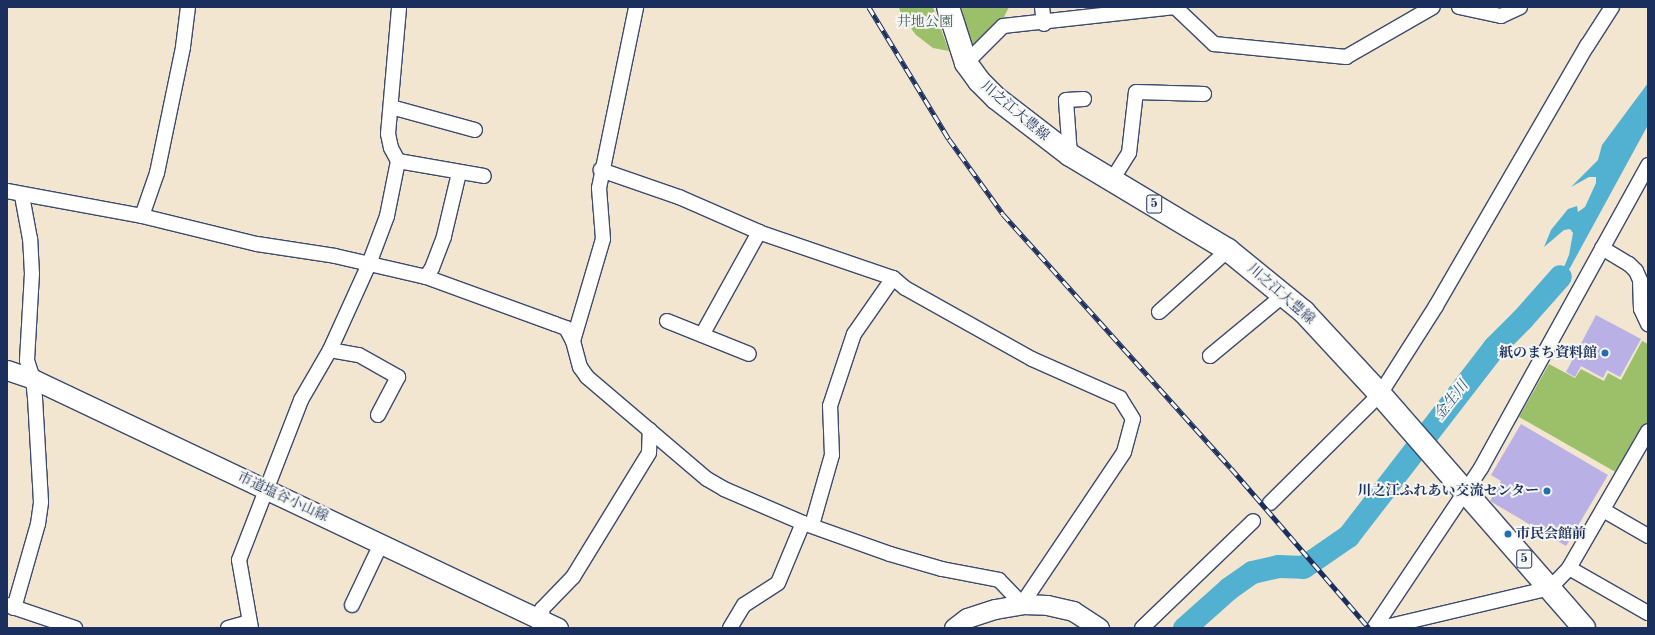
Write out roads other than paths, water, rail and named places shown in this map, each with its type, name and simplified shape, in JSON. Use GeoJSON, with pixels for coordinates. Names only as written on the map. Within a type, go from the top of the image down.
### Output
{"type":"FeatureCollection","features":[{"type":"Feature","properties":{"kind":"main road","name":"川之江大豊線"},"geometry":{"type":"LineString","coordinates":[[948,7],[966,63],[979,81],[996,98],[1070,155],[1228,250],[1285,294],[1310,317],[1380,394],[1584,628]]}},
{"type":"Feature","properties":{"kind":"street"},"geometry":{"type":"LineString","coordinates":[[142,216],[157,173],[183,47],[188,7]]}},
{"type":"Feature","properties":{"kind":"street"},"geometry":{"type":"LineString","coordinates":[[228,628],[250,625],[249,609],[239,560],[265,488],[300,400],[330,350],[369,264],[387,216],[398,161],[391,148],[388,134],[399,7]]}},
{"type":"Feature","properties":{"kind":"street"},"geometry":{"type":"LineString","coordinates":[[574,341],[603,239],[599,188],[601,170],[636,7]]}},
{"type":"Feature","properties":{"kind":"street"},"geometry":{"type":"LineString","coordinates":[[1042,7],[1044,24]]}},
{"type":"Feature","properties":{"kind":"street"},"geometry":{"type":"LineString","coordinates":[[966,63],[1003,26],[1044,24],[1175,7],[1214,44],[1346,57],[1433,7]]}},
{"type":"Feature","properties":{"kind":"street"},"geometry":{"type":"LineString","coordinates":[[1459,7],[1501,16],[1520,7]]}},
{"type":"Feature","properties":{"kind":"street"},"geometry":{"type":"LineString","coordinates":[[1270,503],[1380,394],[1436,306],[1583,52],[1612,7]]}},
{"type":"Feature","properties":{"kind":"street"},"geometry":{"type":"LineString","coordinates":[[1112,180],[1129,153],[1136,92],[1204,94]]}},
{"type":"Feature","properties":{"kind":"street"},"geometry":{"type":"LineString","coordinates":[[1070,155],[1066,100],[1084,99]]}},
{"type":"Feature","properties":{"kind":"street"},"geometry":{"type":"LineString","coordinates":[[391,107],[476,130]]}},
{"type":"Feature","properties":{"kind":"street"},"geometry":{"type":"LineString","coordinates":[[398,161],[458,173],[484,176]]}},
{"type":"Feature","properties":{"kind":"street"},"geometry":{"type":"LineString","coordinates":[[1374,628],[1464,491],[1481,468],[1648,165]]}},
{"type":"Feature","properties":{"kind":"street"},"geometry":{"type":"LineString","coordinates":[[601,170],[679,197],[759,232],[893,278],[905,288],[1032,359],[1120,398],[1134,419],[1124,452],[1022,604]]}},
{"type":"Feature","properties":{"kind":"street"},"geometry":{"type":"LineString","coordinates":[[426,277],[444,236],[458,173]]}},
{"type":"Feature","properties":{"kind":"street"},"geometry":{"type":"LineString","coordinates":[[7,191],[22,196],[142,216],[257,244],[369,264],[426,277],[566,328],[574,341],[580,367],[587,377],[707,479],[724,489],[807,524],[890,554],[942,569],[999,580],[1022,604]]}},
{"type":"Feature","properties":{"kind":"street"},"geometry":{"type":"LineString","coordinates":[[22,196],[30,239],[32,267],[27,360],[33,379],[41,502],[38,524],[11,607],[75,628]]}},
{"type":"Feature","properties":{"kind":"street"},"geometry":{"type":"LineString","coordinates":[[702,335],[759,232]]}},
{"type":"Feature","properties":{"kind":"street"},"geometry":{"type":"LineString","coordinates":[[1602,248],[1629,264],[1636,271],[1640,280],[1641,309],[1648,324]]}},
{"type":"Feature","properties":{"kind":"street"},"geometry":{"type":"LineString","coordinates":[[1160,312],[1228,250]]}},
{"type":"Feature","properties":{"kind":"street"},"geometry":{"type":"LineString","coordinates":[[730,628],[744,605],[778,583],[807,524],[832,454],[830,406],[854,334],[893,278]]}},
{"type":"Feature","properties":{"kind":"street"},"geometry":{"type":"LineString","coordinates":[[1210,356],[1285,294]]}},
{"type":"Feature","properties":{"kind":"street"},"geometry":{"type":"LineString","coordinates":[[667,321],[749,354]]}},
{"type":"Feature","properties":{"kind":"street"},"geometry":{"type":"LineString","coordinates":[[330,350],[359,355],[398,377],[378,416]]}},
{"type":"Feature","properties":{"kind":"street","name":"市道塩谷小山線"},"geometry":{"type":"LineString","coordinates":[[7,370],[33,379],[265,488],[547,626]]}},
{"type":"Feature","properties":{"kind":"street"},"geometry":{"type":"LineString","coordinates":[[547,626],[542,609],[573,576],[649,453],[650,430]]}},
{"type":"Feature","properties":{"kind":"street"},"geometry":{"type":"LineString","coordinates":[[1381,628],[1550,588],[1569,568],[1648,431]]}},
{"type":"Feature","properties":{"kind":"street"},"geometry":{"type":"LineString","coordinates":[[1602,510],[1648,536]]}},
{"type":"Feature","properties":{"kind":"street"},"geometry":{"type":"LineString","coordinates":[[1142,628],[1253,521]]}},
{"type":"Feature","properties":{"kind":"street"},"geometry":{"type":"LineString","coordinates":[[352,605],[381,544]]}},
{"type":"Feature","properties":{"kind":"street"},"geometry":{"type":"LineString","coordinates":[[1569,568],[1648,613]]}},
{"type":"Feature","properties":{"kind":"street"},"geometry":{"type":"LineString","coordinates":[[954,628],[967,618],[995,609],[1022,604],[1047,604],[1073,611],[1099,628]]}},
{"type":"Feature","properties":{"kind":"water"},"geometry":{"type":"Polygon","coordinates":[[[1648,83],[1648,125],[1570,268],[1515,331],[1564,267],[1569,255],[1573,233],[1570,229],[1564,230],[1544,247],[1551,230],[1568,209],[1577,206],[1578,212],[1585,207],[1596,183],[1596,177],[1589,177],[1571,187],[1598,160],[1602,145],[1648,83]]]}},
{"type":"Feature","properties":{"kind":"waterway","name":"金生川"},"geometry":{"type":"LineString","coordinates":[[1184,628],[1229,588],[1252,572],[1278,566],[1303,567],[1348,536],[1494,347],[1522,319],[1560,276]]}},
{"type":"Feature","properties":{"kind":"railway"},"geometry":{"type":"LineString","coordinates":[[869,7],[949,139],[1003,214],[1231,468],[1369,628]]}},
{"type":"Feature","properties":{"kind":"place","name":"紙のまち資料館"},"geometry":{"type":"Point","coordinates":[1605,353]}},
{"type":"Feature","properties":{"kind":"place","name":"川之江ふれあい交流センター"},"geometry":{"type":"Point","coordinates":[1547,491]}},
{"type":"Feature","properties":{"kind":"place","name":"市民会館前"},"geometry":{"type":"Point","coordinates":[1508,534]}},
{"type":"Feature","properties":{"kind":"park label","name":"井地公園"},"geometry":{"type":"Point","coordinates":[925,22]}}]}
